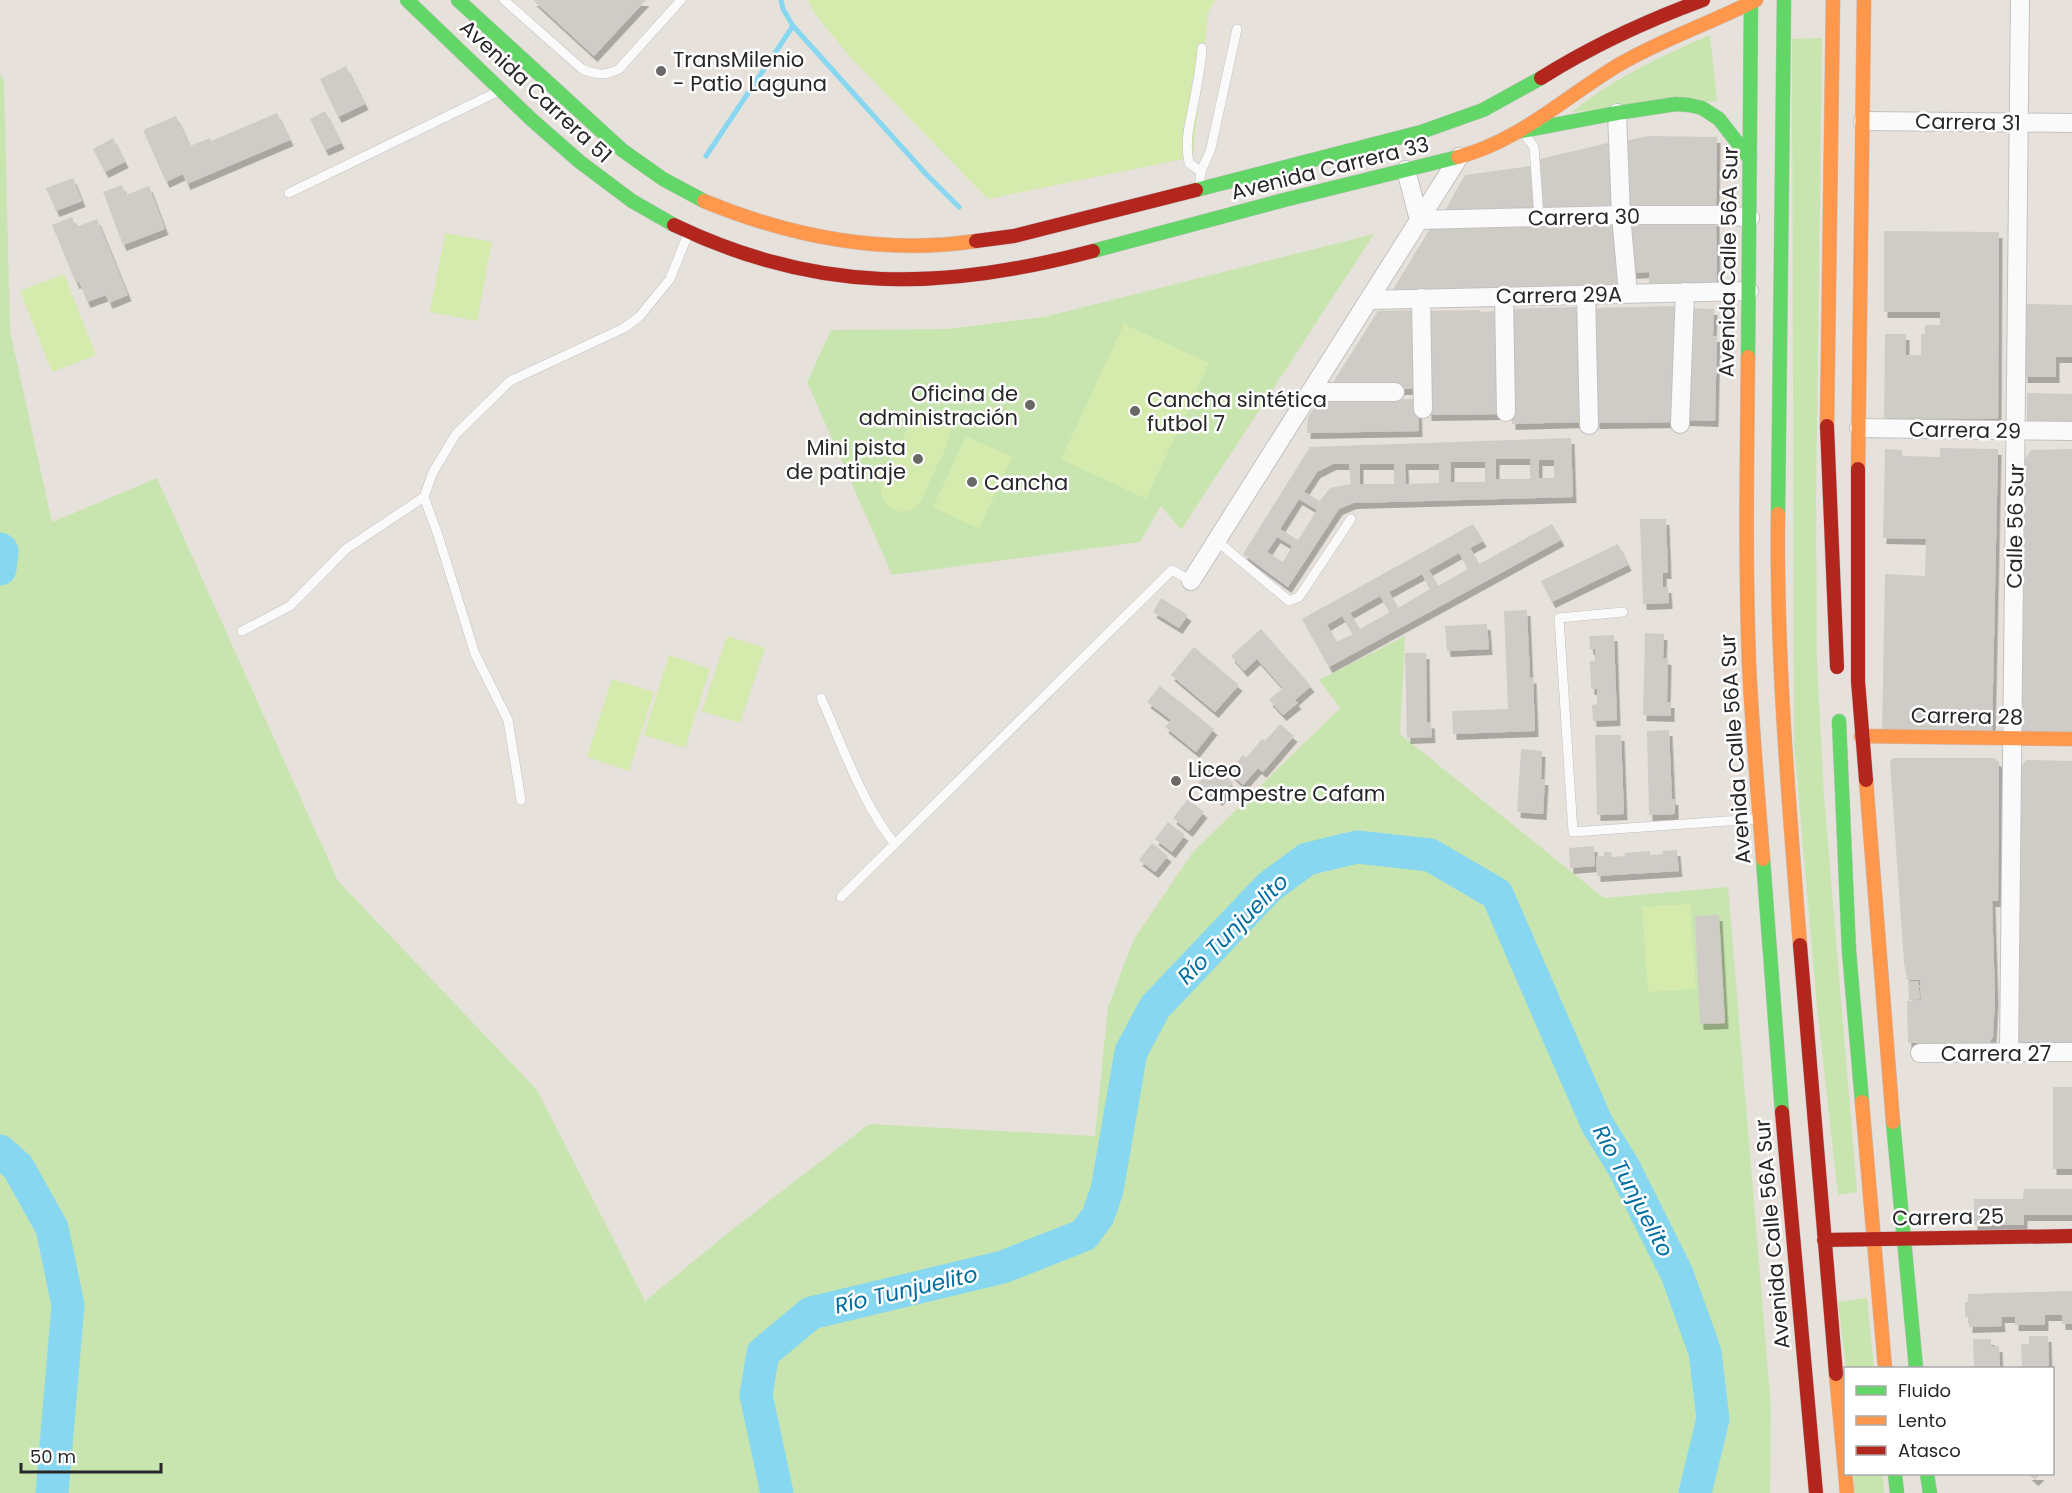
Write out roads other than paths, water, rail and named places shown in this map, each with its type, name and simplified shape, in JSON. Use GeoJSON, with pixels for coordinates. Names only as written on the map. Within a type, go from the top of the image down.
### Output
{"type":"FeatureCollection","features":[{"type":"Feature","properties":{"kind":"main road","name":"Avenida Carrera 51"},"geometry":{"type":"LineString","coordinates":[[407,0],[552,140],[593,174],[633,201],[689,232],[765,261],[801,271],[838,277],[881,280]]}},
{"type":"Feature","properties":{"kind":"main road","name":"Avenida Carrera 51"},"geometry":{"type":"LineString","coordinates":[[458,0],[616,145],[662,179],[710,204],[767,226],[838,242],[878,246],[920,246],[984,241]]}},
{"type":"Feature","properties":{"kind":"main road","name":"Avenida Carrera 33"},"geometry":{"type":"LineString","coordinates":[[881,280],[940,279],[1011,270],[1402,154],[1451,122],[1503,101],[1610,38],[1645,21],[1703,0]]}},
{"type":"Feature","properties":{"kind":"main road"},"geometry":{"type":"LineString","coordinates":[[1784,0],[1777,566],[1784,733],[1799,937],[1844,1460]]}},
{"type":"Feature","properties":{"kind":"main road"},"geometry":{"type":"LineString","coordinates":[[1833,0],[1827,446],[1837,681]]}},
{"type":"Feature","properties":{"kind":"main road"},"geometry":{"type":"LineString","coordinates":[[1864,0],[1857,576],[1858,681],[1916,1367]]}},
{"type":"Feature","properties":{"kind":"main road","name":"Avenida Carrera 33"},"geometry":{"type":"LineString","coordinates":[[984,241],[1108,213],[1200,188],[1402,154],[1459,157],[1498,144],[1522,131],[1588,85],[1641,53],[1753,1]]}},
{"type":"Feature","properties":{"kind":"main road","name":"Avenida Calle 56A Sur"},"geometry":{"type":"LineString","coordinates":[[1753,1],[1746,422],[1748,631],[1780,1090],[1816,1493]]}},
{"type":"Feature","properties":{"kind":"main road"},"geometry":{"type":"LineString","coordinates":[[1488,120],[1503,101]]}},
{"type":"Feature","properties":{"kind":"main road"},"geometry":{"type":"LineString","coordinates":[[1522,131],[1617,113],[1676,104],[1689,105],[1702,108],[1719,119],[1750,159]]}},
{"type":"Feature","properties":{"kind":"main road"},"geometry":{"type":"LineString","coordinates":[[1459,157],[1473,138]]}},
{"type":"Feature","properties":{"kind":"main road"},"geometry":{"type":"LineString","coordinates":[[1828,334],[1861,248]]}},
{"type":"Feature","properties":{"kind":"main road"},"geometry":{"type":"LineString","coordinates":[[1748,382],[1779,316]]}},
{"type":"Feature","properties":{"kind":"main road"},"geometry":{"type":"LineString","coordinates":[[1838,704],[1849,951],[1885,1367]]}},
{"type":"Feature","properties":{"kind":"main road","name":"Carrera 28"},"geometry":{"type":"LineString","coordinates":[[1861,736],[2072,739]]}},
{"type":"Feature","properties":{"kind":"main road"},"geometry":{"type":"LineString","coordinates":[[1760,819],[1799,937]]}},
{"type":"Feature","properties":{"kind":"main road"},"geometry":{"type":"LineString","coordinates":[[1849,951],[1886,1020]]}},
{"type":"Feature","properties":{"kind":"main road","name":"Carrera 25"},"geometry":{"type":"LineString","coordinates":[[1824,1240],[2072,1236]]}},
{"type":"Feature","properties":{"kind":"main road"},"geometry":{"type":"LineString","coordinates":[[1845,1475],[1847,1493]]}},
{"type":"Feature","properties":{"kind":"main road"},"geometry":{"type":"LineString","coordinates":[[1895,1475],[1897,1493]]}},
{"type":"Feature","properties":{"kind":"main road"},"geometry":{"type":"LineString","coordinates":[[1927,1475],[1929,1493]]}},
{"type":"Feature","properties":{"kind":"street","name":"Calle 56 Sur"},"geometry":{"type":"LineString","coordinates":[[2009,1053],[2020,0]]}},
{"type":"Feature","properties":{"kind":"street"},"geometry":{"type":"LineString","coordinates":[[1617,113],[1621,215],[1628,293]]}},
{"type":"Feature","properties":{"kind":"street","name":"Carrera 31"},"geometry":{"type":"LineString","coordinates":[[1863,121],[2072,123]]}},
{"type":"Feature","properties":{"kind":"street"},"geometry":{"type":"LineString","coordinates":[[1402,154],[1419,220]]}},
{"type":"Feature","properties":{"kind":"street"},"geometry":{"type":"LineString","coordinates":[[1191,581],[1459,157]]}},
{"type":"Feature","properties":{"kind":"street","name":"Carrera 30"},"geometry":{"type":"LineString","coordinates":[[1419,220],[1621,215],[1728,215],[1750,218]]}},
{"type":"Feature","properties":{"kind":"street","name":"Carrera 29A"},"geometry":{"type":"LineString","coordinates":[[1369,300],[1749,291]]}},
{"type":"Feature","properties":{"kind":"street"},"geometry":{"type":"LineString","coordinates":[[1680,424],[1685,292]]}},
{"type":"Feature","properties":{"kind":"street"},"geometry":{"type":"LineString","coordinates":[[1586,295],[1589,425]]}},
{"type":"Feature","properties":{"kind":"street"},"geometry":{"type":"LineString","coordinates":[[1504,296],[1506,412]]}},
{"type":"Feature","properties":{"kind":"street"},"geometry":{"type":"LineString","coordinates":[[1421,298],[1423,409]]}},
{"type":"Feature","properties":{"kind":"street"},"geometry":{"type":"LineString","coordinates":[[1310,392],[1395,392]]}},
{"type":"Feature","properties":{"kind":"street","name":"Carrera 29"},"geometry":{"type":"LineString","coordinates":[[1859,428],[2072,431]]}},
{"type":"Feature","properties":{"kind":"street","name":"Carrera 27"},"geometry":{"type":"LineString","coordinates":[[1920,1053],[2072,1052]]}},
{"type":"Feature","properties":{"kind":"lane"},"geometry":{"type":"LineString","coordinates":[[504,0],[582,69],[595,74],[607,75],[619,69],[681,0]]}},
{"type":"Feature","properties":{"kind":"lane"},"geometry":{"type":"LineString","coordinates":[[1200,188],[1200,171],[1211,148],[1237,29]]}},
{"type":"Feature","properties":{"kind":"lane"},"geometry":{"type":"LineString","coordinates":[[1200,171],[1189,160],[1187,131],[1200,74],[1202,48]]}},
{"type":"Feature","properties":{"kind":"lane"},"geometry":{"type":"LineString","coordinates":[[289,192],[501,90]]}},
{"type":"Feature","properties":{"kind":"lane"},"geometry":{"type":"LineString","coordinates":[[1522,131],[1534,147],[1539,217]]}},
{"type":"Feature","properties":{"kind":"lane"},"geometry":{"type":"LineString","coordinates":[[242,631],[290,606],[346,549],[424,497],[433,472],[456,434],[510,381],[624,328],[639,317],[670,279],[689,232]]}},
{"type":"Feature","properties":{"kind":"lane"},"geometry":{"type":"LineString","coordinates":[[424,497],[475,654],[508,720],[521,800]]}},
{"type":"Feature","properties":{"kind":"lane"},"geometry":{"type":"LineString","coordinates":[[1217,541],[1289,601],[1299,597],[1351,519]]}},
{"type":"Feature","properties":{"kind":"lane"},"geometry":{"type":"LineString","coordinates":[[841,897],[1172,570],[1191,581]]}},
{"type":"Feature","properties":{"kind":"lane"},"geometry":{"type":"LineString","coordinates":[[1623,612],[1559,618],[1573,832],[1760,819]]}},
{"type":"Feature","properties":{"kind":"lane"},"geometry":{"type":"LineString","coordinates":[[821,698],[872,810],[883,830],[895,844]]}},
{"type":"Feature","properties":{"kind":"waterway"},"geometry":{"type":"LineString","coordinates":[[781,0],[783,9],[793,26],[926,174],[959,207]]}},
{"type":"Feature","properties":{"kind":"waterway"},"geometry":{"type":"LineString","coordinates":[[706,156],[793,26]]}},
{"type":"Feature","properties":{"kind":"waterway","name":"Río Tunjuelito"},"geometry":{"type":"LineString","coordinates":[[0,549],[2,551],[0,569]]}},
{"type":"Feature","properties":{"kind":"waterway","name":"Río Tunjuelito"},"geometry":{"type":"LineString","coordinates":[[777,1493],[756,1395],[763,1353],[811,1313],[1003,1267],[1084,1235],[1098,1216],[1107,1190],[1131,1052],[1155,1007],[1269,887],[1307,859],[1357,847],[1430,855],[1497,894],[1597,1124],[1623,1166],[1677,1274],[1705,1352],[1713,1419],[1695,1493]]}},
{"type":"Feature","properties":{"kind":"waterway","name":"Río Tunjuelito"},"geometry":{"type":"LineString","coordinates":[[0,1151],[18,1167],[52,1228],[68,1305],[52,1493]]}},
{"type":"Feature","properties":{"kind":"place","name":"TransMilenio - Patio Laguna"},"geometry":{"type":"Point","coordinates":[661,71]}},
{"type":"Feature","properties":{"kind":"place","name":"Oficina de administración"},"geometry":{"type":"Point","coordinates":[1030,405]}},
{"type":"Feature","properties":{"kind":"place","name":"Cancha sintética futbol 7"},"geometry":{"type":"Point","coordinates":[1135,411]}},
{"type":"Feature","properties":{"kind":"place","name":"Mini pista de patinaje"},"geometry":{"type":"Point","coordinates":[918,459]}},
{"type":"Feature","properties":{"kind":"place","name":"Cancha"},"geometry":{"type":"Point","coordinates":[972,482]}},
{"type":"Feature","properties":{"kind":"place","name":"Liceo Campestre Cafam"},"geometry":{"type":"Point","coordinates":[1176,781]}}]}
